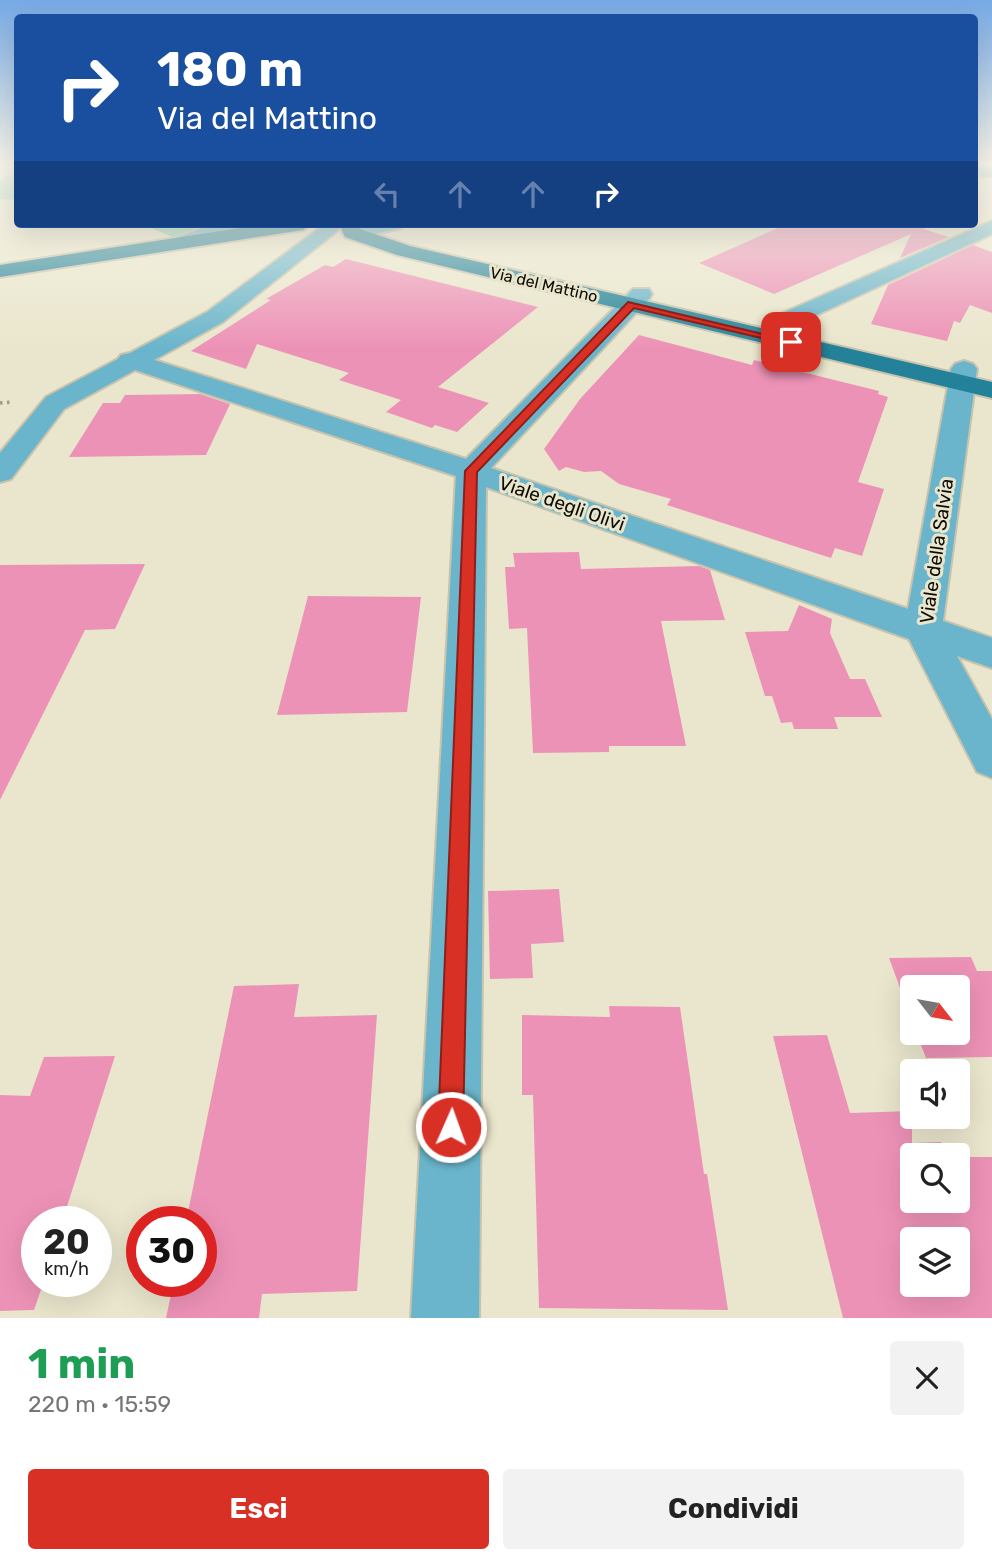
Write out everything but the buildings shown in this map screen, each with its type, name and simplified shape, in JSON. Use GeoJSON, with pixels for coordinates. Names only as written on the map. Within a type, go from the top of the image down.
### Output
{"type":"FeatureCollection","features":[{"type":"Feature","properties":{"kind":"main road"},"geometry":{"type":"LineString","coordinates":[[0,271],[255,228]]}},
{"type":"Feature","properties":{"kind":"main road","name":"Via del Mattino"},"geometry":{"type":"LineString","coordinates":[[348,228],[404,251],[637,299],[977,379]]}},
{"type":"Feature","properties":{"kind":"main road","name":"Via del Mattino"},"geometry":{"type":"LineString","coordinates":[[427,236],[446,245],[637,299]]}},
{"type":"Feature","properties":{"kind":"street"},"geometry":{"type":"LineString","coordinates":[[183,242],[220,228]]}},
{"type":"Feature","properties":{"kind":"street"},"geometry":{"type":"LineString","coordinates":[[0,472],[55,403],[130,360],[215,317],[345,228]]}},
{"type":"Feature","properties":{"kind":"street"},"geometry":{"type":"LineString","coordinates":[[771,331],[967,228]]}},
{"type":"Feature","properties":{"kind":"street"},"geometry":{"type":"LineString","coordinates":[[445,1318],[471,471],[637,299]]}},
{"type":"Feature","properties":{"kind":"street","name":"Viale degli Olivi"},"geometry":{"type":"LineString","coordinates":[[130,360],[471,471],[992,653]]}},
{"type":"Feature","properties":{"kind":"street","name":"Viale della Salvia"},"geometry":{"type":"LineString","coordinates":[[977,379],[923,629],[992,759]]}},
{"type":"Feature","properties":{"kind":"green space"},"geometry":{"type":"Polygon","coordinates":[[[151,228],[205,228],[175,238],[151,228]]]}},
{"type":"Feature","properties":{"kind":"route"},"geometry":{"type":"LineString","coordinates":[[451,1127],[471,471],[632,304],[791,342]]}}]}
